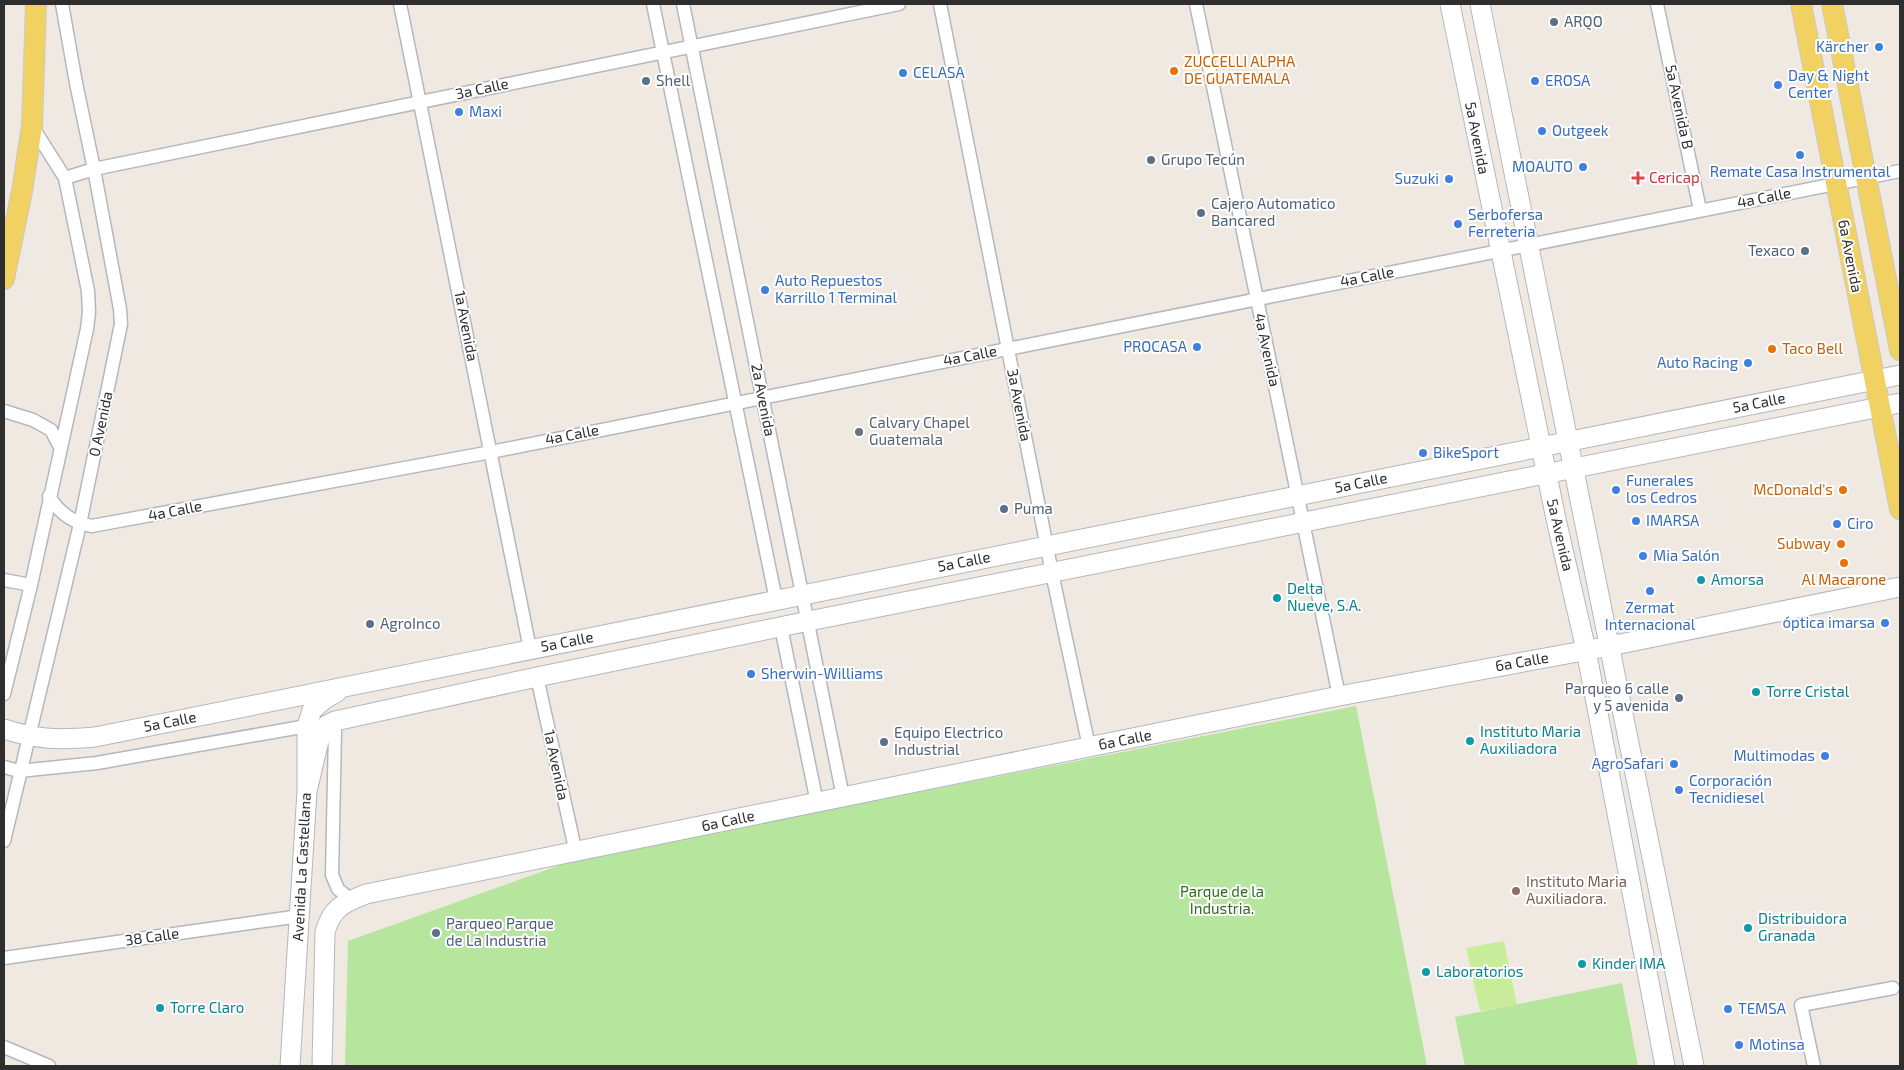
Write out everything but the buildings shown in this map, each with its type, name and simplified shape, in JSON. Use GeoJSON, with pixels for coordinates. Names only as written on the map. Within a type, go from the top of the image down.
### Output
{"type":"FeatureCollection","features":[{"type":"Feature","properties":{"kind":"main road"},"geometry":{"type":"LineString","coordinates":[[4,279],[22,191],[32,126],[36,4]]}},
{"type":"Feature","properties":{"kind":"main road","name":"5a Avenida"},"geometry":{"type":"LineString","coordinates":[[1450,4],[1546,474],[1586,650],[1666,1066]]}},
{"type":"Feature","properties":{"kind":"main road","name":"5a Avenida"},"geometry":{"type":"LineString","coordinates":[[1480,4],[1694,1066]]}},
{"type":"Feature","properties":{"kind":"main road","name":"6a Avenida"},"geometry":{"type":"LineString","coordinates":[[1801,4],[1900,509]]}},
{"type":"Feature","properties":{"kind":"main road","name":"6a Avenida"},"geometry":{"type":"LineString","coordinates":[[1832,4],[1900,350]]}},
{"type":"Feature","properties":{"kind":"main road","name":"5a Calle"},"geometry":{"type":"LineString","coordinates":[[4,729],[28,737],[66,740],[95,737],[1900,375]]}},
{"type":"Feature","properties":{"kind":"main road","name":"5a Calle"},"geometry":{"type":"LineString","coordinates":[[325,730],[537,677],[1900,403]]}},
{"type":"Feature","properties":{"kind":"main road","name":"6a Calle"},"geometry":{"type":"LineString","coordinates":[[351,900],[366,894],[576,853],[1339,696],[1610,646],[1900,587]]}},
{"type":"Feature","properties":{"kind":"main road","name":"Avenida La Castellana"},"geometry":{"type":"LineString","coordinates":[[290,1066],[307,791],[325,730],[312,710],[318,704],[347,686]]}},
{"type":"Feature","properties":{"kind":"main road","name":"Avenida La Castellana"},"geometry":{"type":"LineString","coordinates":[[322,1066],[325,932],[335,911],[351,900]]}},
{"type":"Feature","properties":{"kind":"street","name":"0 Avenida"},"geometry":{"type":"LineString","coordinates":[[4,841],[19,772],[80,524],[120,324],[120,309],[62,4]]}},
{"type":"Feature","properties":{"kind":"street","name":"1a Avenida"},"geometry":{"type":"LineString","coordinates":[[400,4],[530,649]]}},
{"type":"Feature","properties":{"kind":"street","name":"2a Avenida"},"geometry":{"type":"LineString","coordinates":[[653,4],[776,600]]}},
{"type":"Feature","properties":{"kind":"street","name":"2a Avenida"},"geometry":{"type":"LineString","coordinates":[[683,4],[843,797]]}},
{"type":"Feature","properties":{"kind":"street","name":"3a Calle"},"geometry":{"type":"LineString","coordinates":[[65,178],[94,169],[899,4]]}},
{"type":"Feature","properties":{"kind":"street","name":"3a Avenida"},"geometry":{"type":"LineString","coordinates":[[940,4],[1052,573],[1089,747]]}},
{"type":"Feature","properties":{"kind":"street","name":"4a Avenida"},"geometry":{"type":"LineString","coordinates":[[1196,4],[1339,696]]}},
{"type":"Feature","properties":{"kind":"street","name":"5a Avenida B"},"geometry":{"type":"LineString","coordinates":[[1657,4],[1700,210]]}},
{"type":"Feature","properties":{"kind":"street"},"geometry":{"type":"LineString","coordinates":[[4,694],[31,585],[87,329],[89,312],[88,291],[65,178],[32,126]]}},
{"type":"Feature","properties":{"kind":"street","name":"4a Calle"},"geometry":{"type":"LineString","coordinates":[[80,524],[92,526],[491,452],[1900,171]]}},
{"type":"Feature","properties":{"kind":"street"},"geometry":{"type":"LineString","coordinates":[[4,411],[32,420],[51,430],[60,447]]}},
{"type":"Feature","properties":{"kind":"street"},"geometry":{"type":"LineString","coordinates":[[50,496],[56,507],[80,524]]}},
{"type":"Feature","properties":{"kind":"street"},"geometry":{"type":"LineString","coordinates":[[4,580],[31,585]]}},
{"type":"Feature","properties":{"kind":"street"},"geometry":{"type":"LineString","coordinates":[[781,627],[817,803]]}},
{"type":"Feature","properties":{"kind":"street","name":"1a Avenida"},"geometry":{"type":"LineString","coordinates":[[537,677],[576,853]]}},
{"type":"Feature","properties":{"kind":"street","name":"5a Calle"},"geometry":{"type":"LineString","coordinates":[[4,767],[19,772],[97,763],[325,730]]}},
{"type":"Feature","properties":{"kind":"street","name":"Avenida La Castellana"},"geometry":{"type":"LineString","coordinates":[[325,730],[332,874],[338,889],[351,900]]}},
{"type":"Feature","properties":{"kind":"street","name":"38 Calle"},"geometry":{"type":"LineString","coordinates":[[4,958],[300,916]]}},
{"type":"Feature","properties":{"kind":"street"},"geometry":{"type":"LineString","coordinates":[[1814,1066],[1801,1005],[1893,988]]}},
{"type":"Feature","properties":{"kind":"street"},"geometry":{"type":"LineString","coordinates":[[4,1047],[49,1066]]}},
{"type":"Feature","properties":{"kind":"green space","name":"Parque de la Industria."},"geometry":{"type":"Polygon","coordinates":[[[1356,706],[1427,1066],[345,1066],[348,941],[574,860],[1356,706]]]}},
{"type":"Feature","properties":{"kind":"green space"},"geometry":{"type":"Polygon","coordinates":[[[1504,941],[1517,1005],[1480,1011],[1466,948],[1504,941]]]}},
{"type":"Feature","properties":{"kind":"green space"},"geometry":{"type":"Polygon","coordinates":[[[1622,983],[1638,1066],[1465,1066],[1455,1017],[1622,983]]]}},
{"type":"Feature","properties":{"kind":"place","name":"ARQO"},"geometry":{"type":"Point","coordinates":[1554,22]}},
{"type":"Feature","properties":{"kind":"place","name":"Kärcher"},"geometry":{"type":"Point","coordinates":[1879,47]}},
{"type":"Feature","properties":{"kind":"place","name":"ZUCCELLI ALPHA DE GUATEMALA"},"geometry":{"type":"Point","coordinates":[1174,71]}},
{"type":"Feature","properties":{"kind":"place","name":"CELASA"},"geometry":{"type":"Point","coordinates":[903,73]}},
{"type":"Feature","properties":{"kind":"place","name":"Shell"},"geometry":{"type":"Point","coordinates":[646,81]}},
{"type":"Feature","properties":{"kind":"place","name":"EROSA"},"geometry":{"type":"Point","coordinates":[1535,81]}},
{"type":"Feature","properties":{"kind":"place","name":"Day & Night Center"},"geometry":{"type":"Point","coordinates":[1778,85]}},
{"type":"Feature","properties":{"kind":"place","name":"Maxi"},"geometry":{"type":"Point","coordinates":[459,112]}},
{"type":"Feature","properties":{"kind":"place","name":"Outgeek"},"geometry":{"type":"Point","coordinates":[1542,131]}},
{"type":"Feature","properties":{"kind":"place","name":"Remate Casa Instrumental"},"geometry":{"type":"Point","coordinates":[1800,155]}},
{"type":"Feature","properties":{"kind":"place","name":"Grupo Tecún"},"geometry":{"type":"Point","coordinates":[1151,160]}},
{"type":"Feature","properties":{"kind":"place","name":"MOAUTO"},"geometry":{"type":"Point","coordinates":[1583,167]}},
{"type":"Feature","properties":{"kind":"place","name":"Cericap"},"geometry":{"type":"Point","coordinates":[1638,178]}},
{"type":"Feature","properties":{"kind":"place","name":"Suzuki"},"geometry":{"type":"Point","coordinates":[1449,179]}},
{"type":"Feature","properties":{"kind":"place","name":"Cajero Automatico Bancared"},"geometry":{"type":"Point","coordinates":[1201,213]}},
{"type":"Feature","properties":{"kind":"place","name":"Serbofersa Ferreteria"},"geometry":{"type":"Point","coordinates":[1458,224]}},
{"type":"Feature","properties":{"kind":"place","name":"Texaco"},"geometry":{"type":"Point","coordinates":[1805,251]}},
{"type":"Feature","properties":{"kind":"place","name":"Auto Repuestos Karrillo 1 Terminal"},"geometry":{"type":"Point","coordinates":[765,290]}},
{"type":"Feature","properties":{"kind":"place","name":"PROCASA"},"geometry":{"type":"Point","coordinates":[1197,347]}},
{"type":"Feature","properties":{"kind":"place","name":"Taco Bell"},"geometry":{"type":"Point","coordinates":[1772,349]}},
{"type":"Feature","properties":{"kind":"place","name":"Auto Racing"},"geometry":{"type":"Point","coordinates":[1748,363]}},
{"type":"Feature","properties":{"kind":"place","name":"Calvary Chapel Guatemala"},"geometry":{"type":"Point","coordinates":[859,432]}},
{"type":"Feature","properties":{"kind":"place","name":"BikeSport"},"geometry":{"type":"Point","coordinates":[1423,453]}},
{"type":"Feature","properties":{"kind":"place","name":"Funerales los Cedros"},"geometry":{"type":"Point","coordinates":[1616,490]}},
{"type":"Feature","properties":{"kind":"place","name":"McDonald's"},"geometry":{"type":"Point","coordinates":[1843,490]}},
{"type":"Feature","properties":{"kind":"place","name":"Puma"},"geometry":{"type":"Point","coordinates":[1004,509]}},
{"type":"Feature","properties":{"kind":"place","name":"IMARSA"},"geometry":{"type":"Point","coordinates":[1636,521]}},
{"type":"Feature","properties":{"kind":"place","name":"Ciro"},"geometry":{"type":"Point","coordinates":[1837,524]}},
{"type":"Feature","properties":{"kind":"place","name":"Subway"},"geometry":{"type":"Point","coordinates":[1841,544]}},
{"type":"Feature","properties":{"kind":"place","name":"Mia Salón"},"geometry":{"type":"Point","coordinates":[1643,556]}},
{"type":"Feature","properties":{"kind":"place","name":"Al Macarone"},"geometry":{"type":"Point","coordinates":[1844,563]}},
{"type":"Feature","properties":{"kind":"place","name":"Amorsa"},"geometry":{"type":"Point","coordinates":[1701,580]}},
{"type":"Feature","properties":{"kind":"place","name":"Zermat Internacional"},"geometry":{"type":"Point","coordinates":[1650,591]}},
{"type":"Feature","properties":{"kind":"place","name":"Delta Nueve, S.A."},"geometry":{"type":"Point","coordinates":[1277,598]}},
{"type":"Feature","properties":{"kind":"place","name":"óptica imarsa"},"geometry":{"type":"Point","coordinates":[1885,623]}},
{"type":"Feature","properties":{"kind":"place","name":"AgroInco"},"geometry":{"type":"Point","coordinates":[370,624]}},
{"type":"Feature","properties":{"kind":"place","name":"Sherwin-Williams"},"geometry":{"type":"Point","coordinates":[751,674]}},
{"type":"Feature","properties":{"kind":"place","name":"Torre Cristal"},"geometry":{"type":"Point","coordinates":[1756,692]}},
{"type":"Feature","properties":{"kind":"place","name":"Parqueo 6 calle y 5 avenida"},"geometry":{"type":"Point","coordinates":[1679,698]}},
{"type":"Feature","properties":{"kind":"place","name":"Instituto Maria Auxiliadora"},"geometry":{"type":"Point","coordinates":[1470,741]}},
{"type":"Feature","properties":{"kind":"place","name":"Equipo Electrico Industrial"},"geometry":{"type":"Point","coordinates":[884,742]}},
{"type":"Feature","properties":{"kind":"place","name":"Multimodas"},"geometry":{"type":"Point","coordinates":[1825,756]}},
{"type":"Feature","properties":{"kind":"place","name":"AgroSafari"},"geometry":{"type":"Point","coordinates":[1674,764]}},
{"type":"Feature","properties":{"kind":"place","name":"Corporación Tecnidiesel"},"geometry":{"type":"Point","coordinates":[1679,790]}},
{"type":"Feature","properties":{"kind":"place","name":"Instituto Maria Auxiliadora."},"geometry":{"type":"Point","coordinates":[1516,891]}},
{"type":"Feature","properties":{"kind":"place","name":"Distribuidora Granada"},"geometry":{"type":"Point","coordinates":[1748,928]}},
{"type":"Feature","properties":{"kind":"place","name":"Parqueo Parque de La Industria"},"geometry":{"type":"Point","coordinates":[436,933]}},
{"type":"Feature","properties":{"kind":"place","name":"Kinder IMA"},"geometry":{"type":"Point","coordinates":[1582,964]}},
{"type":"Feature","properties":{"kind":"place","name":"Laboratorios"},"geometry":{"type":"Point","coordinates":[1426,972]}},
{"type":"Feature","properties":{"kind":"place","name":"Torre Claro"},"geometry":{"type":"Point","coordinates":[160,1008]}},
{"type":"Feature","properties":{"kind":"place","name":"TEMSA"},"geometry":{"type":"Point","coordinates":[1728,1009]}},
{"type":"Feature","properties":{"kind":"place","name":"Motinsa"},"geometry":{"type":"Point","coordinates":[1739,1045]}}]}
